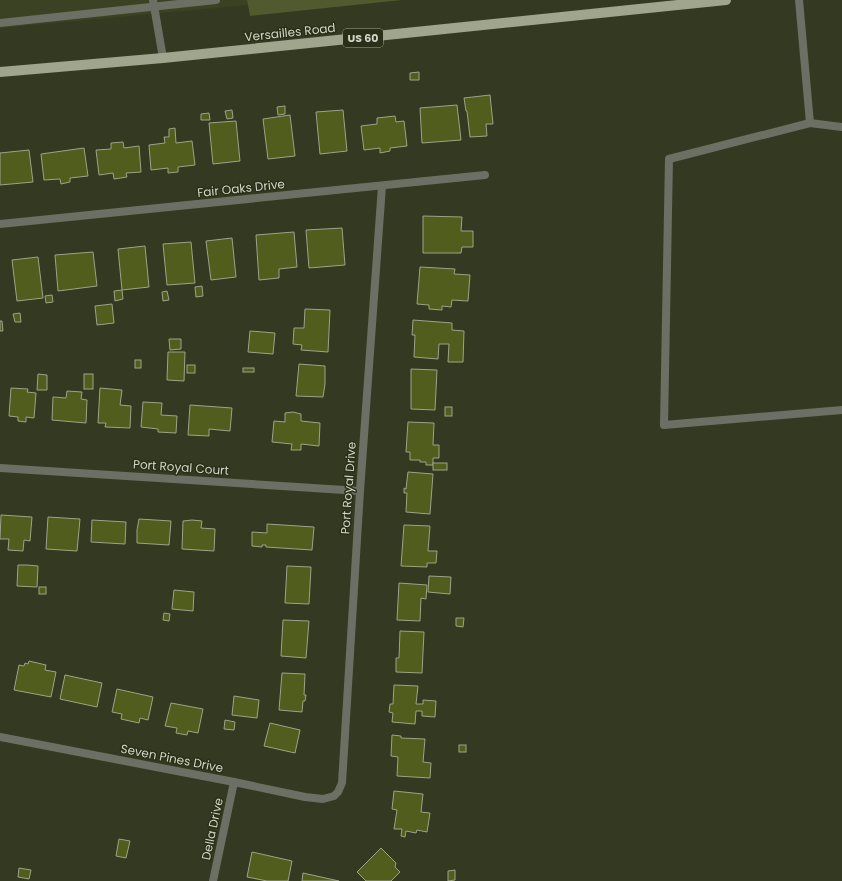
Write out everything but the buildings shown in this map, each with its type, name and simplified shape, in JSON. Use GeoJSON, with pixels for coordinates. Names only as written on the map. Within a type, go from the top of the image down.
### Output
{"type":"FeatureCollection","features":[{"type":"Feature","properties":{"kind":"main road","name":"Versailles Road"},"geometry":{"type":"LineString","coordinates":[[0,72],[163,58],[726,0]]}},
{"type":"Feature","properties":{"kind":"street"},"geometry":{"type":"LineString","coordinates":[[0,23],[154,3],[216,0]]}},
{"type":"Feature","properties":{"kind":"street"},"geometry":{"type":"LineString","coordinates":[[799,0],[810,123]]}},
{"type":"Feature","properties":{"kind":"street"},"geometry":{"type":"LineString","coordinates":[[154,3],[163,58]]}},
{"type":"Feature","properties":{"kind":"street"},"geometry":{"type":"LineString","coordinates":[[842,127],[810,123],[669,159],[664,425],[842,410]]}},
{"type":"Feature","properties":{"kind":"street","name":"Fair Oaks Drive"},"geometry":{"type":"LineString","coordinates":[[0,224],[485,175]]}},
{"type":"Feature","properties":{"kind":"street","name":"Port Royal Drive"},"geometry":{"type":"LineString","coordinates":[[338,792],[342,782],[360,491],[382,186]]}},
{"type":"Feature","properties":{"kind":"street","name":"Port Royal Court"},"geometry":{"type":"LineString","coordinates":[[0,468],[360,491]]}},
{"type":"Feature","properties":{"kind":"street","name":"Seven Pines Drive"},"geometry":{"type":"LineString","coordinates":[[0,737],[311,798],[323,799],[334,796],[338,792]]}},
{"type":"Feature","properties":{"kind":"street","name":"Della Drive"},"geometry":{"type":"LineString","coordinates":[[213,881],[234,782]]}},
{"type":"Feature","properties":{"kind":"shaded area"},"geometry":{"type":"Polygon","coordinates":[[[0,0],[247,0],[248,5],[0,28],[0,0]]]}},
{"type":"Feature","properties":{"kind":"shaded area"},"geometry":{"type":"Polygon","coordinates":[[[247,0],[402,0],[250,16],[247,0]]]}}]}
